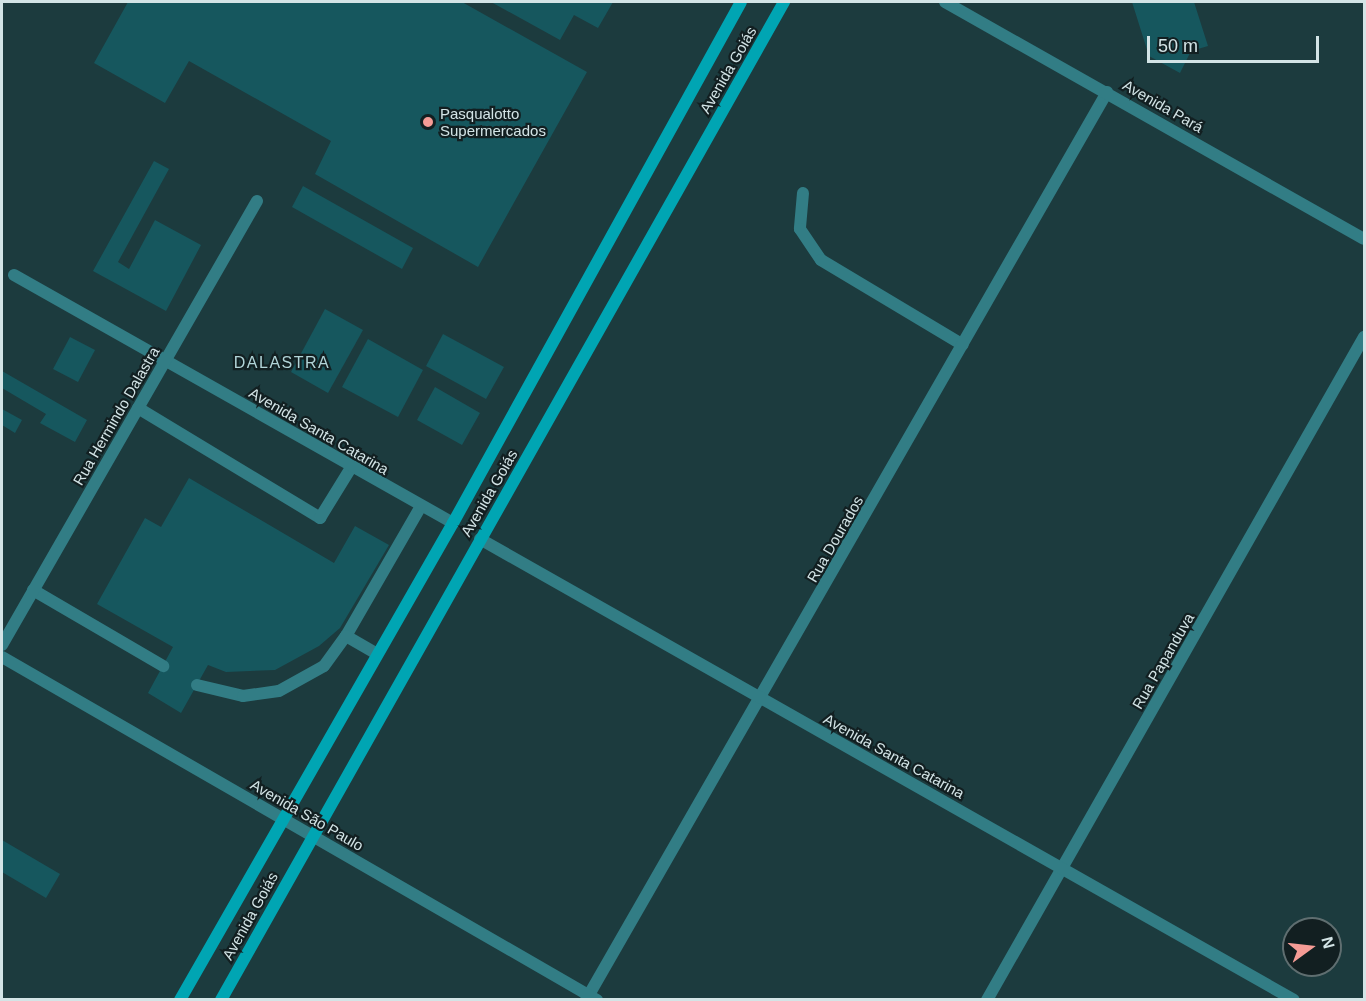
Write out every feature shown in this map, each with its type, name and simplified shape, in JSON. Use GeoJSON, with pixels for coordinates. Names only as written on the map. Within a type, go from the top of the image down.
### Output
{"type":"FeatureCollection","features":[{"type":"Feature","properties":{"kind":"main road","name":"Avenida Goiás"},"geometry":{"type":"LineString","coordinates":[[180,999],[453,524],[741,2]]}},
{"type":"Feature","properties":{"kind":"main road","name":"Avenida Goiás"},"geometry":{"type":"LineString","coordinates":[[221,999],[311,835],[784,2]]}},
{"type":"Feature","properties":{"kind":"street","name":"Avenida Pará"},"geometry":{"type":"LineString","coordinates":[[945,2],[1365,238]]}},
{"type":"Feature","properties":{"kind":"street","name":"Rua Dourados"},"geometry":{"type":"LineString","coordinates":[[590,998],[1107,92]]}},
{"type":"Feature","properties":{"kind":"street"},"geometry":{"type":"LineString","coordinates":[[802,194],[801,229],[821,260],[963,345]]}},
{"type":"Feature","properties":{"kind":"street","name":"Rua Hermindo Dalastra"},"geometry":{"type":"LineString","coordinates":[[2,645],[257,201]]}},
{"type":"Feature","properties":{"kind":"street","name":"Avenida Santa Catarina"},"geometry":{"type":"LineString","coordinates":[[14,275],[453,524]]}},
{"type":"Feature","properties":{"kind":"street","name":"Rua Papanduva"},"geometry":{"type":"LineString","coordinates":[[987,999],[1365,337]]}},
{"type":"Feature","properties":{"kind":"street"},"geometry":{"type":"LineString","coordinates":[[138,408],[320,518],[351,466]]}},
{"type":"Feature","properties":{"kind":"street"},"geometry":{"type":"LineString","coordinates":[[197,685],[243,696],[279,691],[324,666],[346,636],[421,506]]}},
{"type":"Feature","properties":{"kind":"street","name":"Avenida Santa Catarina"},"geometry":{"type":"LineString","coordinates":[[480,539],[1294,999]]}},
{"type":"Feature","properties":{"kind":"street"},"geometry":{"type":"LineString","coordinates":[[33,590],[163,666]]}},
{"type":"Feature","properties":{"kind":"street"},"geometry":{"type":"LineString","coordinates":[[346,636],[377,654]]}},
{"type":"Feature","properties":{"kind":"street","name":"Avenida São Paulo"},"geometry":{"type":"LineString","coordinates":[[2,657],[590,998]]}},
{"type":"Feature","properties":{"kind":"building","name":"Pasqualotto Supermercados"},"geometry":{"type":"Polygon","coordinates":[[[128,2],[462,2],[587,72],[478,267],[315,174],[331,141],[189,61],[165,103],[94,63],[128,2]]]}},
{"type":"Feature","properties":{"kind":"building"},"geometry":{"type":"Polygon","coordinates":[[[491,2],[613,2],[598,28],[574,15],[560,40],[491,2]]]}},
{"type":"Feature","properties":{"kind":"building"},"geometry":{"type":"Polygon","coordinates":[[[1132,2],[1194,2],[1208,46],[1191,51],[1180,73],[1149,56],[1132,2]]]}},
{"type":"Feature","properties":{"kind":"building"},"geometry":{"type":"Polygon","coordinates":[[[154,161],[169,169],[118,262],[129,269],[155,220],[201,245],[166,311],[93,271],[154,161]]]}},
{"type":"Feature","properties":{"kind":"building"},"geometry":{"type":"Polygon","coordinates":[[[303,186],[413,248],[402,269],[292,207],[303,186]]]}},
{"type":"Feature","properties":{"kind":"building"},"geometry":{"type":"Polygon","coordinates":[[[325,309],[363,330],[328,393],[291,372],[325,309]]]}},
{"type":"Feature","properties":{"kind":"building"},"geometry":{"type":"Polygon","coordinates":[[[443,334],[504,367],[486,399],[426,366],[443,334]]]}},
{"type":"Feature","properties":{"kind":"building"},"geometry":{"type":"Polygon","coordinates":[[[70,337],[95,350],[78,382],[53,369],[70,337]]]}},
{"type":"Feature","properties":{"kind":"building"},"geometry":{"type":"Polygon","coordinates":[[[368,339],[423,370],[398,417],[342,387],[368,339]]]}},
{"type":"Feature","properties":{"kind":"building"},"geometry":{"type":"Polygon","coordinates":[[[2,371],[87,420],[75,442],[40,423],[46,414],[2,388],[2,371]]]}},
{"type":"Feature","properties":{"kind":"building"},"geometry":{"type":"Polygon","coordinates":[[[435,387],[480,413],[462,445],[417,420],[435,387]]]}},
{"type":"Feature","properties":{"kind":"building"},"geometry":{"type":"Polygon","coordinates":[[[2,409],[22,420],[15,433],[2,425],[2,409]]]}},
{"type":"Feature","properties":{"kind":"building"},"geometry":{"type":"Polygon","coordinates":[[[189,478],[334,563],[355,526],[389,545],[340,628],[319,646],[275,670],[226,672],[208,665],[181,713],[148,693],[173,647],[97,604],[145,518],[161,527],[189,478]]]}},
{"type":"Feature","properties":{"kind":"building"},"geometry":{"type":"Polygon","coordinates":[[[2,840],[60,874],[46,898],[2,872],[2,840]]]}},
{"type":"Feature","properties":{"kind":"place","name":"Pasqualotto Supermercados"},"geometry":{"type":"Point","coordinates":[428,122]}},
{"type":"Feature","properties":{"kind":"district","name":"DALASTRA"},"geometry":{"type":"Point","coordinates":[282,363]}}]}
